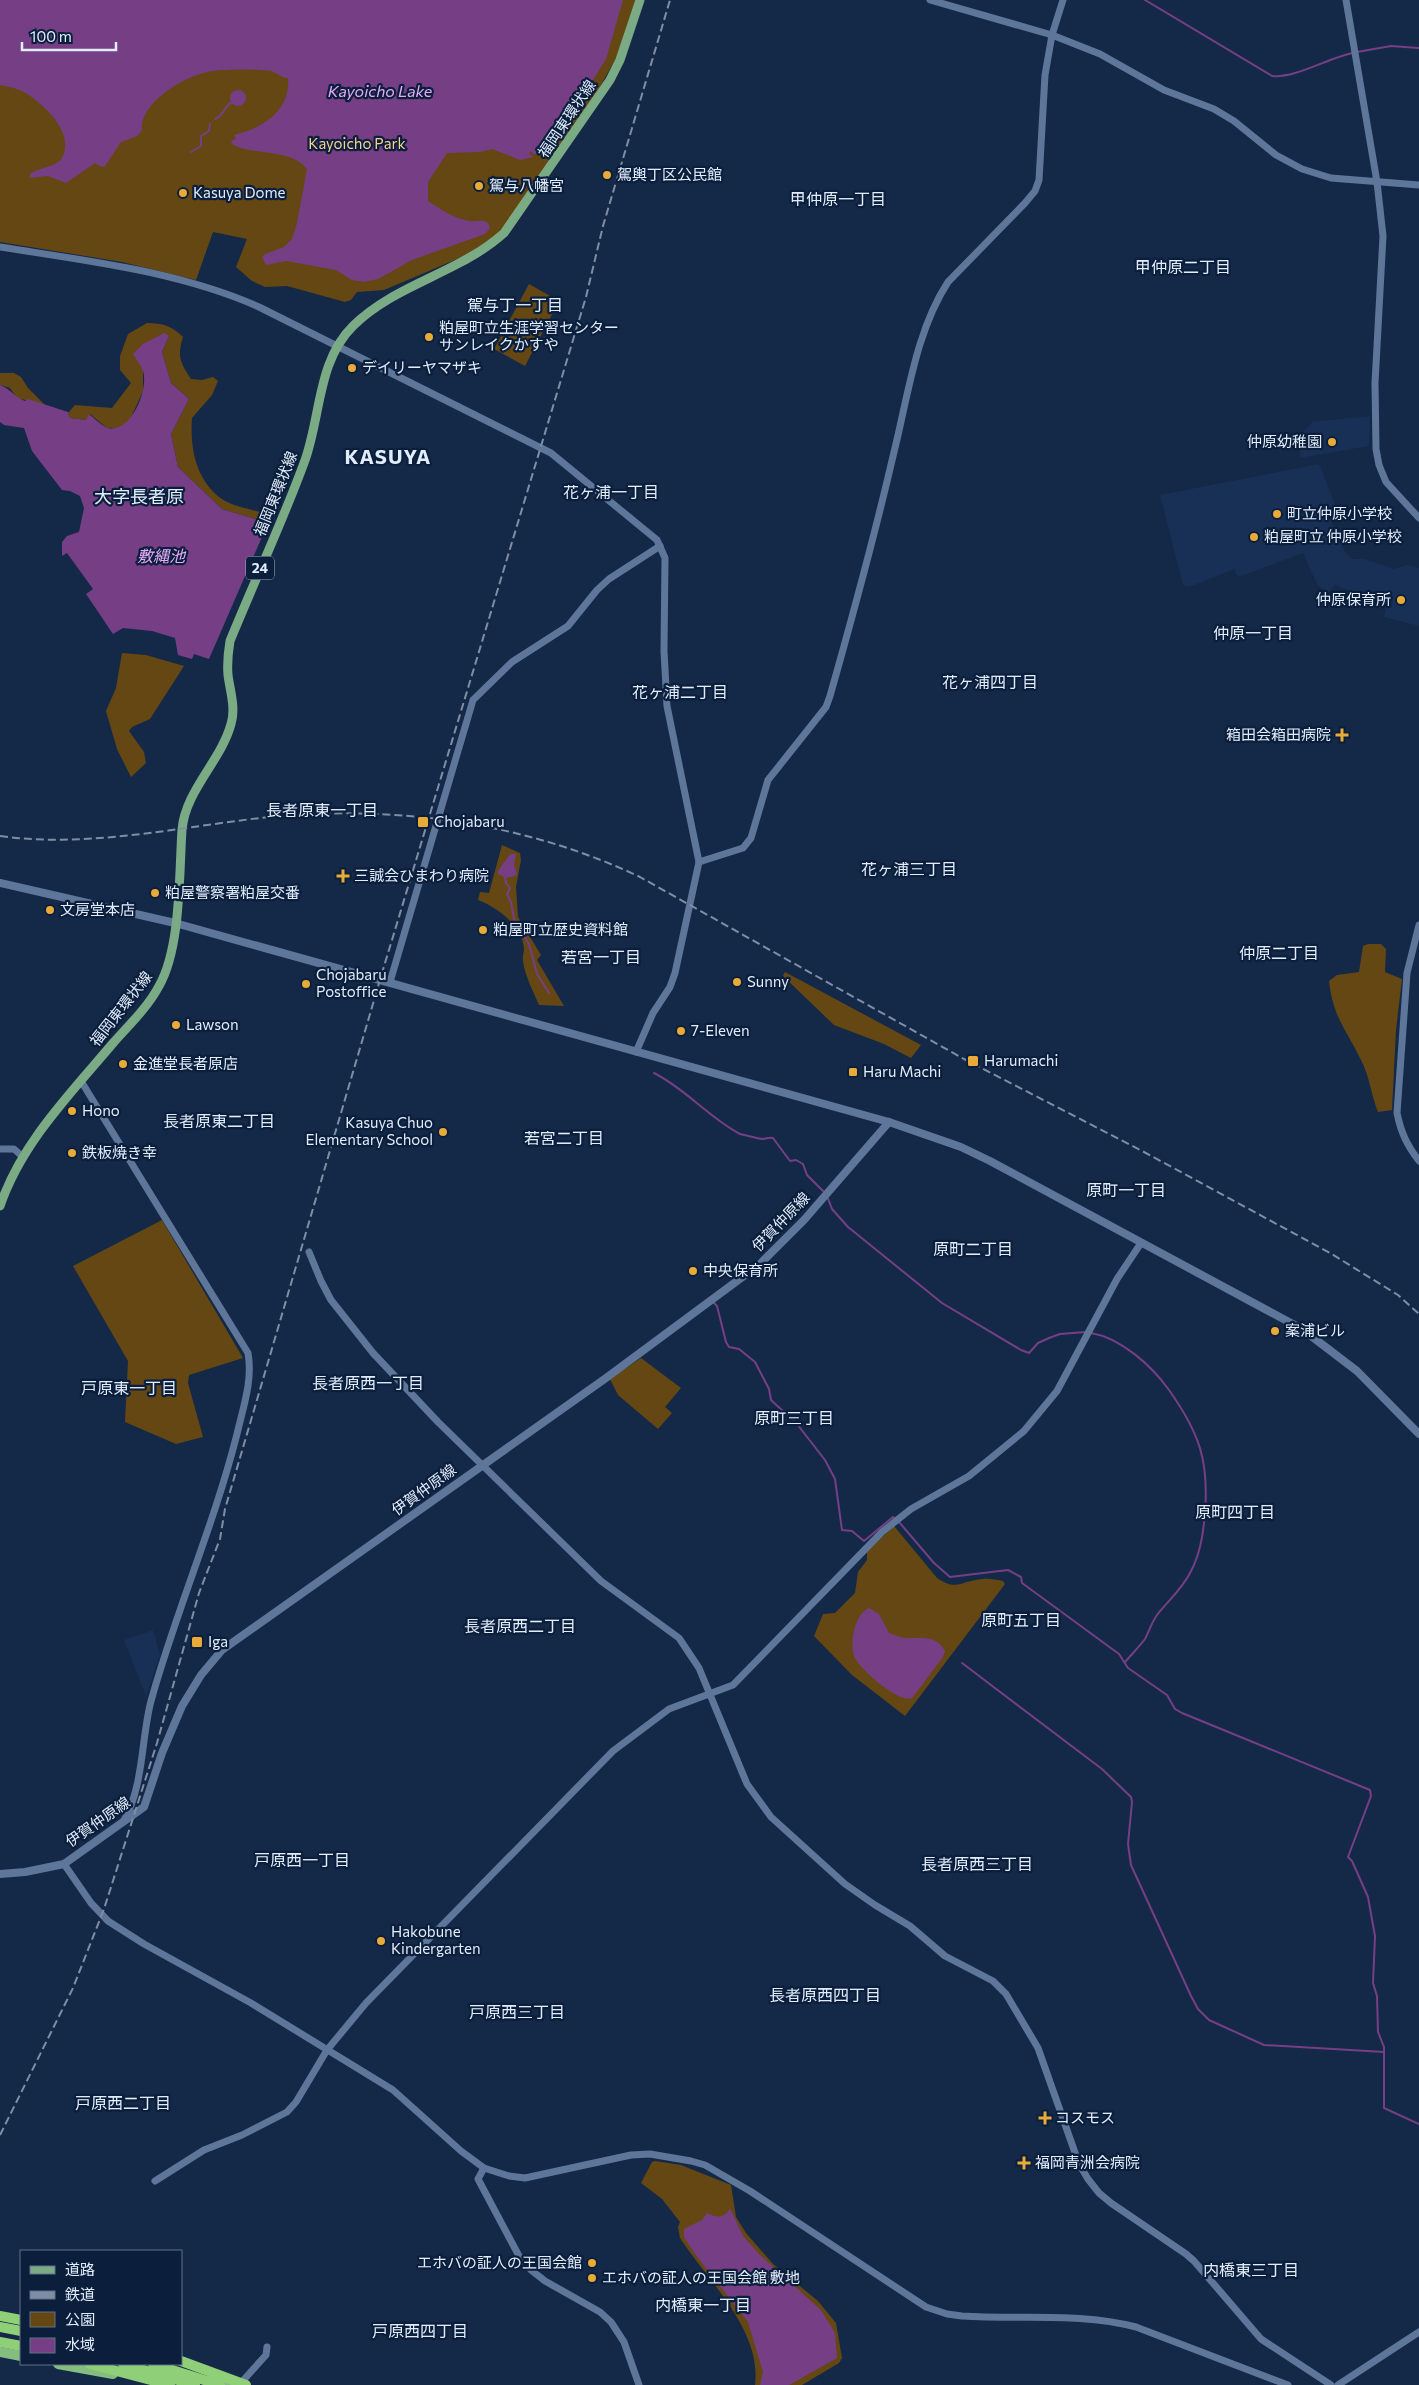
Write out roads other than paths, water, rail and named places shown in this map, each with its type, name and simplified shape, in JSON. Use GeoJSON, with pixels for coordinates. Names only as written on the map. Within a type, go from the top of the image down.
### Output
{"type":"FeatureCollection","features":[{"type":"Feature","properties":{"kind":"highway"},"geometry":{"type":"LineString","coordinates":[[0,2316],[20,2320]]}},
{"type":"Feature","properties":{"kind":"highway"},"geometry":{"type":"LineString","coordinates":[[0,2326],[20,2330]]}},
{"type":"Feature","properties":{"kind":"highway"},"geometry":{"type":"LineString","coordinates":[[0,2335],[19,2344]]}},
{"type":"Feature","properties":{"kind":"highway"},"geometry":{"type":"LineString","coordinates":[[0,2342],[19,2344]]}},
{"type":"Feature","properties":{"kind":"highway"},"geometry":{"type":"LineString","coordinates":[[0,2352],[20,2356]]}},
{"type":"Feature","properties":{"kind":"highway"},"geometry":{"type":"LineString","coordinates":[[182,2361],[246,2385]]}},
{"type":"Feature","properties":{"kind":"highway"},"geometry":{"type":"LineString","coordinates":[[63,2365],[130,2378],[155,2385]]}},
{"type":"Feature","properties":{"kind":"highway"},"geometry":{"type":"LineString","coordinates":[[94,2365],[170,2385]]}},
{"type":"Feature","properties":{"kind":"highway"},"geometry":{"type":"LineString","coordinates":[[126,2365],[194,2385]]}},
{"type":"Feature","properties":{"kind":"highway"},"geometry":{"type":"LineString","coordinates":[[156,2365],[220,2385]]}},
{"type":"Feature","properties":{"kind":"highway"},"geometry":{"type":"LineString","coordinates":[[169,2365],[230,2385]]}},
{"type":"Feature","properties":{"kind":"main road","name":"福岡東環状線"},"geometry":{"type":"LineString","coordinates":[[0,1206],[23,1157],[46,1121],[158,988],[168,968],[175,923],[182,830],[186,811],[226,738],[232,722],[233,707],[227,660],[230,641],[305,461],[322,387],[337,346],[351,327],[381,302],[437,275],[493,243],[504,233],[610,80],[620,60],[640,0]]}},
{"type":"Feature","properties":{"kind":"main road"},"geometry":{"type":"LineString","coordinates":[[0,883],[175,923],[390,982],[889,1122],[961,1147],[1302,1329],[1357,1371],[1419,1434]]}},
{"type":"Feature","properties":{"kind":"main road","name":"伊賀仲原線"},"geometry":{"type":"LineString","coordinates":[[0,1874],[11,1874],[64,1864],[144,1807],[162,1753],[182,1706],[201,1674],[216,1656],[760,1264],[804,1220],[889,1122]]}},
{"type":"Feature","properties":{"kind":"street"},"geometry":{"type":"LineString","coordinates":[[930,0],[1052,35],[1100,54],[1164,90],[1214,109],[1234,121],[1276,156],[1302,169],[1330,178],[1419,185]]}},
{"type":"Feature","properties":{"kind":"street"},"geometry":{"type":"LineString","coordinates":[[699,862],[743,848],[751,838],[768,780],[826,707],[878,522],[916,361],[939,297],[948,282],[1025,204],[1035,191],[1039,180],[1045,75],[1052,35],[1063,0]]}},
{"type":"Feature","properties":{"kind":"street"},"geometry":{"type":"LineString","coordinates":[[1346,0],[1352,48],[1377,182],[1383,258],[1376,383],[1376,448],[1378,465],[1386,482],[1419,518]]}},
{"type":"Feature","properties":{"kind":"street"},"geometry":{"type":"LineString","coordinates":[[0,247],[127,269],[195,284],[259,307],[551,453],[651,535],[660,546],[665,558],[664,651],[667,706],[699,862],[670,988],[653,1013],[636,1052]]}},
{"type":"Feature","properties":{"kind":"street"},"geometry":{"type":"LineString","coordinates":[[390,982],[473,700],[520,656],[568,626],[597,590],[609,579],[660,546]]}},
{"type":"Feature","properties":{"kind":"street"},"geometry":{"type":"LineString","coordinates":[[1419,925],[1407,973],[1397,1113],[1403,1137],[1419,1161]]}},
{"type":"Feature","properties":{"kind":"street"},"geometry":{"type":"LineString","coordinates":[[81,1081],[248,1353],[250,1363],[247,1391],[224,1486],[188,1586],[152,1700],[142,1761],[127,1816],[123,1822]]}},
{"type":"Feature","properties":{"kind":"street"},"geometry":{"type":"LineString","coordinates":[[0,1149],[14,1149],[23,1157]]}},
{"type":"Feature","properties":{"kind":"street"},"geometry":{"type":"LineString","coordinates":[[155,2181],[204,2150],[242,2135],[287,2112],[296,2102],[327,2050],[390,1977],[614,1751],[669,1709],[733,1685],[822,1592],[893,1522],[911,1508],[969,1476],[1024,1431],[1057,1391],[1117,1279],[1141,1242]]}},
{"type":"Feature","properties":{"kind":"street"},"geometry":{"type":"LineString","coordinates":[[309,1252],[331,1300],[373,1353],[438,1422],[601,1581],[680,1638],[700,1668],[747,1784],[771,1817],[845,1884],[910,1926],[946,1956],[993,1981],[1006,1994],[1027,2028],[1044,2062],[1079,2164],[1099,2193],[1194,2261],[1261,2339],[1331,2385]]}},
{"type":"Feature","properties":{"kind":"street"},"geometry":{"type":"LineString","coordinates":[[64,1864],[91,1903],[108,1921],[144,1944],[251,2003],[393,2090],[450,2142],[484,2168],[510,2176],[525,2178],[630,2155],[650,2154],[691,2161],[705,2165],[750,2191],[926,2307],[947,2314],[962,2316],[1094,2318],[1117,2322],[1136,2327],[1288,2385]]}},
{"type":"Feature","properties":{"kind":"street"},"geometry":{"type":"LineString","coordinates":[[484,2168],[478,2179],[519,2256],[531,2270],[545,2281],[580,2299],[611,2322],[624,2342],[639,2385]]}},
{"type":"Feature","properties":{"kind":"street"},"geometry":{"type":"LineString","coordinates":[[1338,2385],[1419,2332]]}},
{"type":"Feature","properties":{"kind":"street"},"geometry":{"type":"LineString","coordinates":[[238,2385],[266,2355],[268,2347]]}},
{"type":"Feature","properties":{"kind":"water","name":"Kayoicho Lake"},"geometry":{"type":"Polygon","coordinates":[[[0,0],[623,0],[606,59],[585,93],[561,119],[558,130],[548,144],[534,155],[531,151],[529,153],[533,157],[520,160],[492,149],[480,152],[447,153],[428,182],[428,201],[458,218],[488,223],[490,228],[485,234],[412,260],[378,279],[364,282],[352,280],[336,270],[286,261],[266,265],[262,257],[284,247],[292,239],[297,223],[307,169],[300,162],[292,158],[240,148],[232,144],[231,141],[236,139],[234,135],[264,123],[280,109],[285,100],[288,90],[288,78],[271,71],[218,70],[191,77],[157,99],[143,119],[142,130],[137,136],[121,142],[105,166],[102,167],[95,163],[66,183],[48,176],[30,178],[30,174],[61,160],[65,147],[64,138],[56,121],[36,100],[15,88],[0,85],[0,0]]]}},
{"type":"Feature","properties":{"kind":"water"},"geometry":{"type":"Polygon","coordinates":[[[235,90],[241,90],[246,95],[244,104],[235,106],[230,101],[230,95],[235,90]]]}},
{"type":"Feature","properties":{"kind":"water","name":"敷縄池"},"geometry":{"type":"Polygon","coordinates":[[[164,333],[169,336],[162,352],[171,383],[189,399],[171,434],[178,467],[222,509],[268,523],[209,659],[194,654],[192,659],[178,655],[175,638],[152,631],[123,628],[113,634],[86,594],[93,589],[67,553],[62,556],[62,542],[67,536],[79,532],[84,508],[80,496],[70,491],[62,490],[32,451],[24,428],[4,425],[0,422],[0,385],[25,401],[28,399],[68,412],[70,418],[86,420],[89,414],[108,428],[116,428],[124,424],[131,417],[141,399],[143,388],[143,371],[133,354],[143,344],[164,333]]]}},
{"type":"Feature","properties":{"kind":"water"},"geometry":{"type":"Polygon","coordinates":[[[510,854],[516,854],[514,865],[517,874],[506,878],[498,874],[498,871],[510,854]]]}},
{"type":"Feature","properties":{"kind":"water"},"geometry":{"type":"Polygon","coordinates":[[[869,1608],[879,1614],[889,1633],[904,1638],[927,1638],[937,1642],[945,1651],[943,1657],[912,1698],[898,1696],[890,1691],[866,1672],[856,1660],[853,1647],[854,1631],[860,1617],[869,1608]]]}},
{"type":"Feature","properties":{"kind":"water"},"geometry":{"type":"Polygon","coordinates":[[[730,2208],[743,2236],[760,2255],[821,2310],[835,2333],[837,2358],[789,2385],[760,2385],[763,2372],[748,2322],[684,2237],[684,2229],[702,2220],[707,2213],[714,2216],[723,2216],[730,2208]]]}},
{"type":"Feature","properties":{"kind":"waterway"},"geometry":{"type":"LineString","coordinates":[[1145,0],[1272,76],[1291,74],[1353,53]]}},
{"type":"Feature","properties":{"kind":"waterway"},"geometry":{"type":"LineString","coordinates":[[1357,52],[1391,46],[1419,48]]}},
{"type":"Feature","properties":{"kind":"waterway"},"geometry":{"type":"LineString","coordinates":[[215,119],[232,102]]}},
{"type":"Feature","properties":{"kind":"waterway"},"geometry":{"type":"LineString","coordinates":[[191,152],[201,146],[201,136],[209,131],[210,124]]}},
{"type":"Feature","properties":{"kind":"waterway"},"geometry":{"type":"LineString","coordinates":[[505,878],[510,888],[507,894],[511,902],[514,919],[529,944],[537,974],[549,993]]}},
{"type":"Feature","properties":{"kind":"waterway"},"geometry":{"type":"LineString","coordinates":[[654,1073],[740,1134],[762,1139],[773,1138],[790,1161],[796,1160],[803,1164],[807,1175],[824,1192]]}},
{"type":"Feature","properties":{"kind":"waterway"},"geometry":{"type":"LineString","coordinates":[[827,1196],[832,1209],[848,1227],[942,1303],[1021,1350],[1029,1353],[1038,1343],[1049,1338],[1060,1334],[1086,1332]]}},
{"type":"Feature","properties":{"kind":"waterway"},"geometry":{"type":"LineString","coordinates":[[714,1303],[717,1306],[729,1347],[739,1349],[755,1362],[769,1389],[771,1400],[797,1424],[825,1460],[835,1479],[842,1530],[852,1531],[864,1541],[893,1517],[895,1519]]}},
{"type":"Feature","properties":{"kind":"waterway"},"geometry":{"type":"LineString","coordinates":[[1091,1333],[1113,1341],[1135,1354],[1162,1381],[1188,1420],[1204,1463],[1205,1514],[1199,1552],[1187,1579],[1157,1615],[1145,1639],[1125,1662]]}},
{"type":"Feature","properties":{"kind":"waterway"},"geometry":{"type":"LineString","coordinates":[[899,1522],[934,1563],[950,1577],[1008,1570],[1021,1577],[1022,1583],[1119,1654],[1128,1668],[1167,1695],[1175,1709],[1182,1713],[1370,1790],[1371,1796],[1348,1857],[1352,1861],[1368,1897],[1375,1936],[1373,1983],[1377,1996],[1378,2032],[1384,2047],[1384,2108],[1419,2124]]}},
{"type":"Feature","properties":{"kind":"waterway"},"geometry":{"type":"LineString","coordinates":[[962,1663],[1102,1769],[1131,1797],[1128,1844],[1131,1865],[1191,1996],[1198,2009],[1209,2020],[1264,2045],[1384,2052]]}},
{"type":"Feature","properties":{"kind":"railway"},"geometry":{"type":"LineString","coordinates":[[0,2135],[73,1988],[104,1909],[157,1743],[199,1593],[220,1539],[225,1509],[382,973],[586,297],[603,226],[670,0]]}},
{"type":"Feature","properties":{"kind":"railway"},"geometry":{"type":"LineString","coordinates":[[0,836],[65,840],[98,838],[260,818],[357,813],[454,821],[502,830],[549,842],[595,858],[640,877],[964,1059],[1144,1152],[1330,1253],[1398,1295],[1419,1314]]}},
{"type":"Feature","properties":{"kind":"place","name":"駕輿丁区公民館"},"geometry":{"type":"Point","coordinates":[607,175]}},
{"type":"Feature","properties":{"kind":"place","name":"駕与八幡宮"},"geometry":{"type":"Point","coordinates":[479,186]}},
{"type":"Feature","properties":{"kind":"place","name":"Kasuya Dome"},"geometry":{"type":"Point","coordinates":[183,193]}},
{"type":"Feature","properties":{"kind":"place","name":"粕屋町立生涯学習センター サンレイクかすや"},"geometry":{"type":"Point","coordinates":[429,337]}},
{"type":"Feature","properties":{"kind":"place","name":"デイリーヤマザキ"},"geometry":{"type":"Point","coordinates":[352,368]}},
{"type":"Feature","properties":{"kind":"place","name":"仲原幼稚園"},"geometry":{"type":"Point","coordinates":[1332,442]}},
{"type":"Feature","properties":{"kind":"place","name":"町立仲原小学校"},"geometry":{"type":"Point","coordinates":[1277,514]}},
{"type":"Feature","properties":{"kind":"place","name":"粕屋町立 仲原小学校"},"geometry":{"type":"Point","coordinates":[1254,537]}},
{"type":"Feature","properties":{"kind":"place","name":"仲原保育所"},"geometry":{"type":"Point","coordinates":[1401,600]}},
{"type":"Feature","properties":{"kind":"place","name":"箱田会箱田病院"},"geometry":{"type":"Point","coordinates":[1342,735]}},
{"type":"Feature","properties":{"kind":"place","name":"Chojabaru"},"geometry":{"type":"Point","coordinates":[423,822]}},
{"type":"Feature","properties":{"kind":"place","name":"三誠会ひまわり病院"},"geometry":{"type":"Point","coordinates":[343,876]}},
{"type":"Feature","properties":{"kind":"place","name":"粕屋警察署粕屋交番"},"geometry":{"type":"Point","coordinates":[155,893]}},
{"type":"Feature","properties":{"kind":"place","name":"文房堂本店"},"geometry":{"type":"Point","coordinates":[50,910]}},
{"type":"Feature","properties":{"kind":"place","name":"粕屋町立歴史資料館"},"geometry":{"type":"Point","coordinates":[483,930]}},
{"type":"Feature","properties":{"kind":"place","name":"Sunny"},"geometry":{"type":"Point","coordinates":[737,982]}},
{"type":"Feature","properties":{"kind":"place","name":"Chojabaru Postoffice"},"geometry":{"type":"Point","coordinates":[306,984]}},
{"type":"Feature","properties":{"kind":"place","name":"Lawson"},"geometry":{"type":"Point","coordinates":[176,1025]}},
{"type":"Feature","properties":{"kind":"place","name":"7-Eleven"},"geometry":{"type":"Point","coordinates":[681,1031]}},
{"type":"Feature","properties":{"kind":"place","name":"Harumachi"},"geometry":{"type":"Point","coordinates":[973,1061]}},
{"type":"Feature","properties":{"kind":"place","name":"金進堂長者原店"},"geometry":{"type":"Point","coordinates":[123,1064]}},
{"type":"Feature","properties":{"kind":"place","name":"Haru Machi"},"geometry":{"type":"Point","coordinates":[853,1072]}},
{"type":"Feature","properties":{"kind":"place","name":"Hono"},"geometry":{"type":"Point","coordinates":[72,1111]}},
{"type":"Feature","properties":{"kind":"place","name":"Kasuya Chuo Elementary School"},"geometry":{"type":"Point","coordinates":[443,1132]}},
{"type":"Feature","properties":{"kind":"place","name":"鉄板焼き幸"},"geometry":{"type":"Point","coordinates":[72,1153]}},
{"type":"Feature","properties":{"kind":"place","name":"中央保育所"},"geometry":{"type":"Point","coordinates":[693,1271]}},
{"type":"Feature","properties":{"kind":"place","name":"案浦ビル"},"geometry":{"type":"Point","coordinates":[1275,1331]}},
{"type":"Feature","properties":{"kind":"place","name":"Iga"},"geometry":{"type":"Point","coordinates":[197,1642]}},
{"type":"Feature","properties":{"kind":"place","name":"Hakobune Kindergarten"},"geometry":{"type":"Point","coordinates":[381,1941]}},
{"type":"Feature","properties":{"kind":"place","name":"コスモス"},"geometry":{"type":"Point","coordinates":[1045,2118]}},
{"type":"Feature","properties":{"kind":"place","name":"福岡青洲会病院"},"geometry":{"type":"Point","coordinates":[1024,2163]}},
{"type":"Feature","properties":{"kind":"place","name":"エホバの証人の王国会館"},"geometry":{"type":"Point","coordinates":[592,2263]}},
{"type":"Feature","properties":{"kind":"place","name":"エホバの証人の王国会館 敷地"},"geometry":{"type":"Point","coordinates":[592,2278]}},
{"type":"Feature","properties":{"kind":"district","name":"甲仲原一丁目"},"geometry":{"type":"Point","coordinates":[838,199]}},
{"type":"Feature","properties":{"kind":"district","name":"甲仲原二丁目"},"geometry":{"type":"Point","coordinates":[1183,267]}},
{"type":"Feature","properties":{"kind":"district","name":"駕与丁一丁目"},"geometry":{"type":"Point","coordinates":[515,305]}},
{"type":"Feature","properties":{"kind":"district","name":"KASUYA"},"geometry":{"type":"Point","coordinates":[388,457]}},
{"type":"Feature","properties":{"kind":"district","name":"花ヶ浦一丁目"},"geometry":{"type":"Point","coordinates":[611,492]}},
{"type":"Feature","properties":{"kind":"district","name":"大字長者原"},"geometry":{"type":"Point","coordinates":[139,497]}},
{"type":"Feature","properties":{"kind":"district","name":"仲原一丁目"},"geometry":{"type":"Point","coordinates":[1253,633]}},
{"type":"Feature","properties":{"kind":"district","name":"花ヶ浦四丁目"},"geometry":{"type":"Point","coordinates":[990,682]}},
{"type":"Feature","properties":{"kind":"district","name":"花ヶ浦二丁目"},"geometry":{"type":"Point","coordinates":[680,692]}},
{"type":"Feature","properties":{"kind":"district","name":"長者原東一丁目"},"geometry":{"type":"Point","coordinates":[322,810]}},
{"type":"Feature","properties":{"kind":"district","name":"花ヶ浦三丁目"},"geometry":{"type":"Point","coordinates":[909,869]}},
{"type":"Feature","properties":{"kind":"district","name":"仲原二丁目"},"geometry":{"type":"Point","coordinates":[1279,953]}},
{"type":"Feature","properties":{"kind":"district","name":"若宮一丁目"},"geometry":{"type":"Point","coordinates":[601,957]}},
{"type":"Feature","properties":{"kind":"district","name":"長者原東二丁目"},"geometry":{"type":"Point","coordinates":[219,1121]}},
{"type":"Feature","properties":{"kind":"district","name":"若宮二丁目"},"geometry":{"type":"Point","coordinates":[564,1138]}},
{"type":"Feature","properties":{"kind":"district","name":"原町一丁目"},"geometry":{"type":"Point","coordinates":[1126,1190]}},
{"type":"Feature","properties":{"kind":"district","name":"原町二丁目"},"geometry":{"type":"Point","coordinates":[973,1249]}},
{"type":"Feature","properties":{"kind":"district","name":"長者原西一丁目"},"geometry":{"type":"Point","coordinates":[368,1383]}},
{"type":"Feature","properties":{"kind":"district","name":"戸原東一丁目"},"geometry":{"type":"Point","coordinates":[129,1388]}},
{"type":"Feature","properties":{"kind":"district","name":"原町三丁目"},"geometry":{"type":"Point","coordinates":[794,1418]}},
{"type":"Feature","properties":{"kind":"district","name":"原町四丁目"},"geometry":{"type":"Point","coordinates":[1235,1512]}},
{"type":"Feature","properties":{"kind":"district","name":"原町五丁目"},"geometry":{"type":"Point","coordinates":[1021,1620]}},
{"type":"Feature","properties":{"kind":"district","name":"長者原西二丁目"},"geometry":{"type":"Point","coordinates":[520,1626]}},
{"type":"Feature","properties":{"kind":"district","name":"戸原西一丁目"},"geometry":{"type":"Point","coordinates":[302,1860]}},
{"type":"Feature","properties":{"kind":"district","name":"長者原西三丁目"},"geometry":{"type":"Point","coordinates":[977,1864]}},
{"type":"Feature","properties":{"kind":"district","name":"長者原西四丁目"},"geometry":{"type":"Point","coordinates":[825,1995]}},
{"type":"Feature","properties":{"kind":"district","name":"戸原西三丁目"},"geometry":{"type":"Point","coordinates":[517,2012]}},
{"type":"Feature","properties":{"kind":"district","name":"戸原西二丁目"},"geometry":{"type":"Point","coordinates":[123,2103]}},
{"type":"Feature","properties":{"kind":"district","name":"内橋東三丁目"},"geometry":{"type":"Point","coordinates":[1251,2270]}},
{"type":"Feature","properties":{"kind":"district","name":"内橋東一丁目"},"geometry":{"type":"Point","coordinates":[703,2305]}},
{"type":"Feature","properties":{"kind":"district","name":"戸原西四丁目"},"geometry":{"type":"Point","coordinates":[420,2331]}},
{"type":"Feature","properties":{"kind":"park label","name":"Kayoicho Park"},"geometry":{"type":"Point","coordinates":[357,144]}}]}
